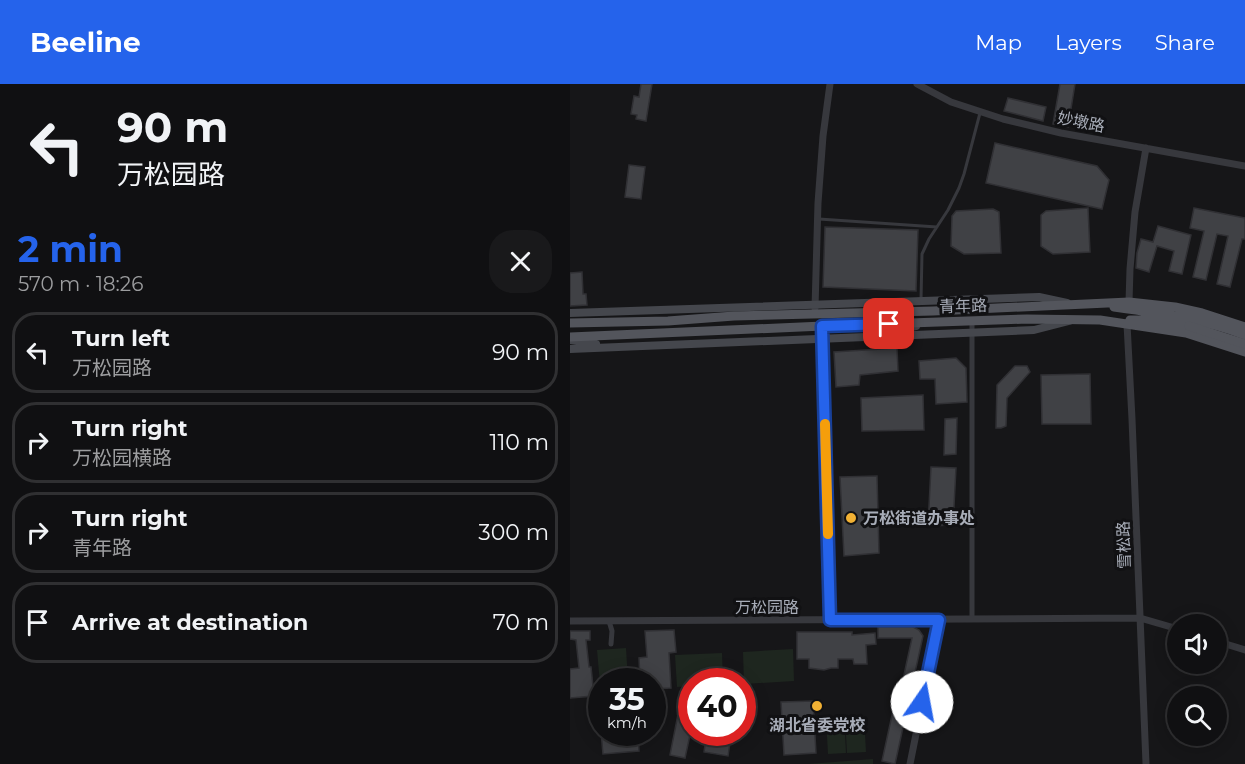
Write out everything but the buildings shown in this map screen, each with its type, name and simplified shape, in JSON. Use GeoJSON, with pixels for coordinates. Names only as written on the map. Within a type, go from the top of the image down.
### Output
{"type":"FeatureCollection","features":[{"type":"Feature","properties":{"kind":"main road"},"geometry":{"type":"LineString","coordinates":[[570,313],[815,309],[864,303],[1039,297],[1077,305]]}},
{"type":"Feature","properties":{"kind":"main road","name":"青年路"},"geometry":{"type":"LineString","coordinates":[[570,323],[662,321],[815,309],[933,310],[1129,302],[1175,307],[1245,327]]}},
{"type":"Feature","properties":{"kind":"main road"},"geometry":{"type":"LineString","coordinates":[[864,303],[933,310]]}},
{"type":"Feature","properties":{"kind":"main road"},"geometry":{"type":"LineString","coordinates":[[1094,304],[1190,323],[1245,344]]}},
{"type":"Feature","properties":{"kind":"main road"},"geometry":{"type":"LineString","coordinates":[[595,312],[662,321]]}},
{"type":"Feature","properties":{"kind":"main road"},"geometry":{"type":"LineString","coordinates":[[570,349],[1035,330],[1075,320]]}},
{"type":"Feature","properties":{"kind":"main road","name":"青年路"},"geometry":{"type":"LineString","coordinates":[[570,339],[933,322],[1100,320],[1186,333],[1245,352]]}},
{"type":"Feature","properties":{"kind":"main road"},"geometry":{"type":"LineString","coordinates":[[1100,320],[1142,320],[1216,325],[1245,335]]}},
{"type":"Feature","properties":{"kind":"main road"},"geometry":{"type":"LineString","coordinates":[[864,336],[933,322]]}},
{"type":"Feature","properties":{"kind":"main road"},"geometry":{"type":"LineString","coordinates":[[570,339],[614,347]]}},
{"type":"Feature","properties":{"kind":"street"},"geometry":{"type":"LineString","coordinates":[[815,309],[817,219],[823,135],[830,84]]}},
{"type":"Feature","properties":{"kind":"street","name":"妙墩路"},"geometry":{"type":"LineString","coordinates":[[917,84],[951,102],[1003,119],[1061,133],[1245,166]]}},
{"type":"Feature","properties":{"kind":"street"},"geometry":{"type":"LineString","coordinates":[[1129,302],[1135,212],[1146,148]]}},
{"type":"Feature","properties":{"kind":"street"},"geometry":{"type":"LineString","coordinates":[[972,321],[972,620]]}},
{"type":"Feature","properties":{"kind":"street","name":"雪松路"},"geometry":{"type":"LineString","coordinates":[[1127,324],[1146,764]]}},
{"type":"Feature","properties":{"kind":"street"},"geometry":{"type":"LineString","coordinates":[[822,326],[830,620]]}},
{"type":"Feature","properties":{"kind":"street","name":"万松园路"},"geometry":{"type":"LineString","coordinates":[[570,621],[1140,618],[1167,627]]}},
{"type":"Feature","properties":{"kind":"street"},"geometry":{"type":"LineString","coordinates":[[910,764],[939,620]]}},
{"type":"Feature","properties":{"kind":"street"},"geometry":{"type":"LineString","coordinates":[[609,621],[612,631],[611,644]]}},
{"type":"Feature","properties":{"kind":"street"},"geometry":{"type":"LineString","coordinates":[[1227,644],[1245,650]]}},
{"type":"Feature","properties":{"kind":"lane"},"geometry":{"type":"LineString","coordinates":[[921,300],[922,254],[928,239],[948,210],[964,174],[981,112]]}},
{"type":"Feature","properties":{"kind":"lane"},"geometry":{"type":"LineString","coordinates":[[817,219],[937,226]]}},
{"type":"Feature","properties":{"kind":"shaded area"},"geometry":{"type":"Polygon","coordinates":[[[626,648],[627,668],[599,668],[597,650],[626,648]]]}},
{"type":"Feature","properties":{"kind":"shaded area"},"geometry":{"type":"Polygon","coordinates":[[[793,649],[794,681],[756,683],[756,668],[744,668],[743,652],[793,649]]]}},
{"type":"Feature","properties":{"kind":"shaded area"},"geometry":{"type":"Polygon","coordinates":[[[722,653],[723,668],[678,668],[677,687],[675,655],[722,653]]]}},
{"type":"Feature","properties":{"kind":"shaded area"},"geometry":{"type":"Polygon","coordinates":[[[864,716],[866,752],[847,753],[845,717],[864,716]]]}},
{"type":"Feature","properties":{"kind":"shaded area"},"geometry":{"type":"Polygon","coordinates":[[[844,717],[846,753],[828,754],[826,718],[844,717]]]}},
{"type":"Feature","properties":{"kind":"shaded area"},"geometry":{"type":"Polygon","coordinates":[[[873,759],[873,764],[808,764],[873,759]]]}},
{"type":"Feature","properties":{"kind":"slow traffic"},"geometry":{"type":"LineString","coordinates":[[825,424],[828,534]]}},
{"type":"Feature","properties":{"kind":"place","name":"万松街道办事处"},"geometry":{"type":"Point","coordinates":[851,518]}},
{"type":"Feature","properties":{"kind":"place","name":"湖北省委党校"},"geometry":{"type":"Point","coordinates":[817,706]}},
{"type":"Feature","properties":{"kind":"route"},"geometry":{"type":"LineString","coordinates":[[889,324],[822,326],[830,620],[939,620],[922,702]]}}]}
